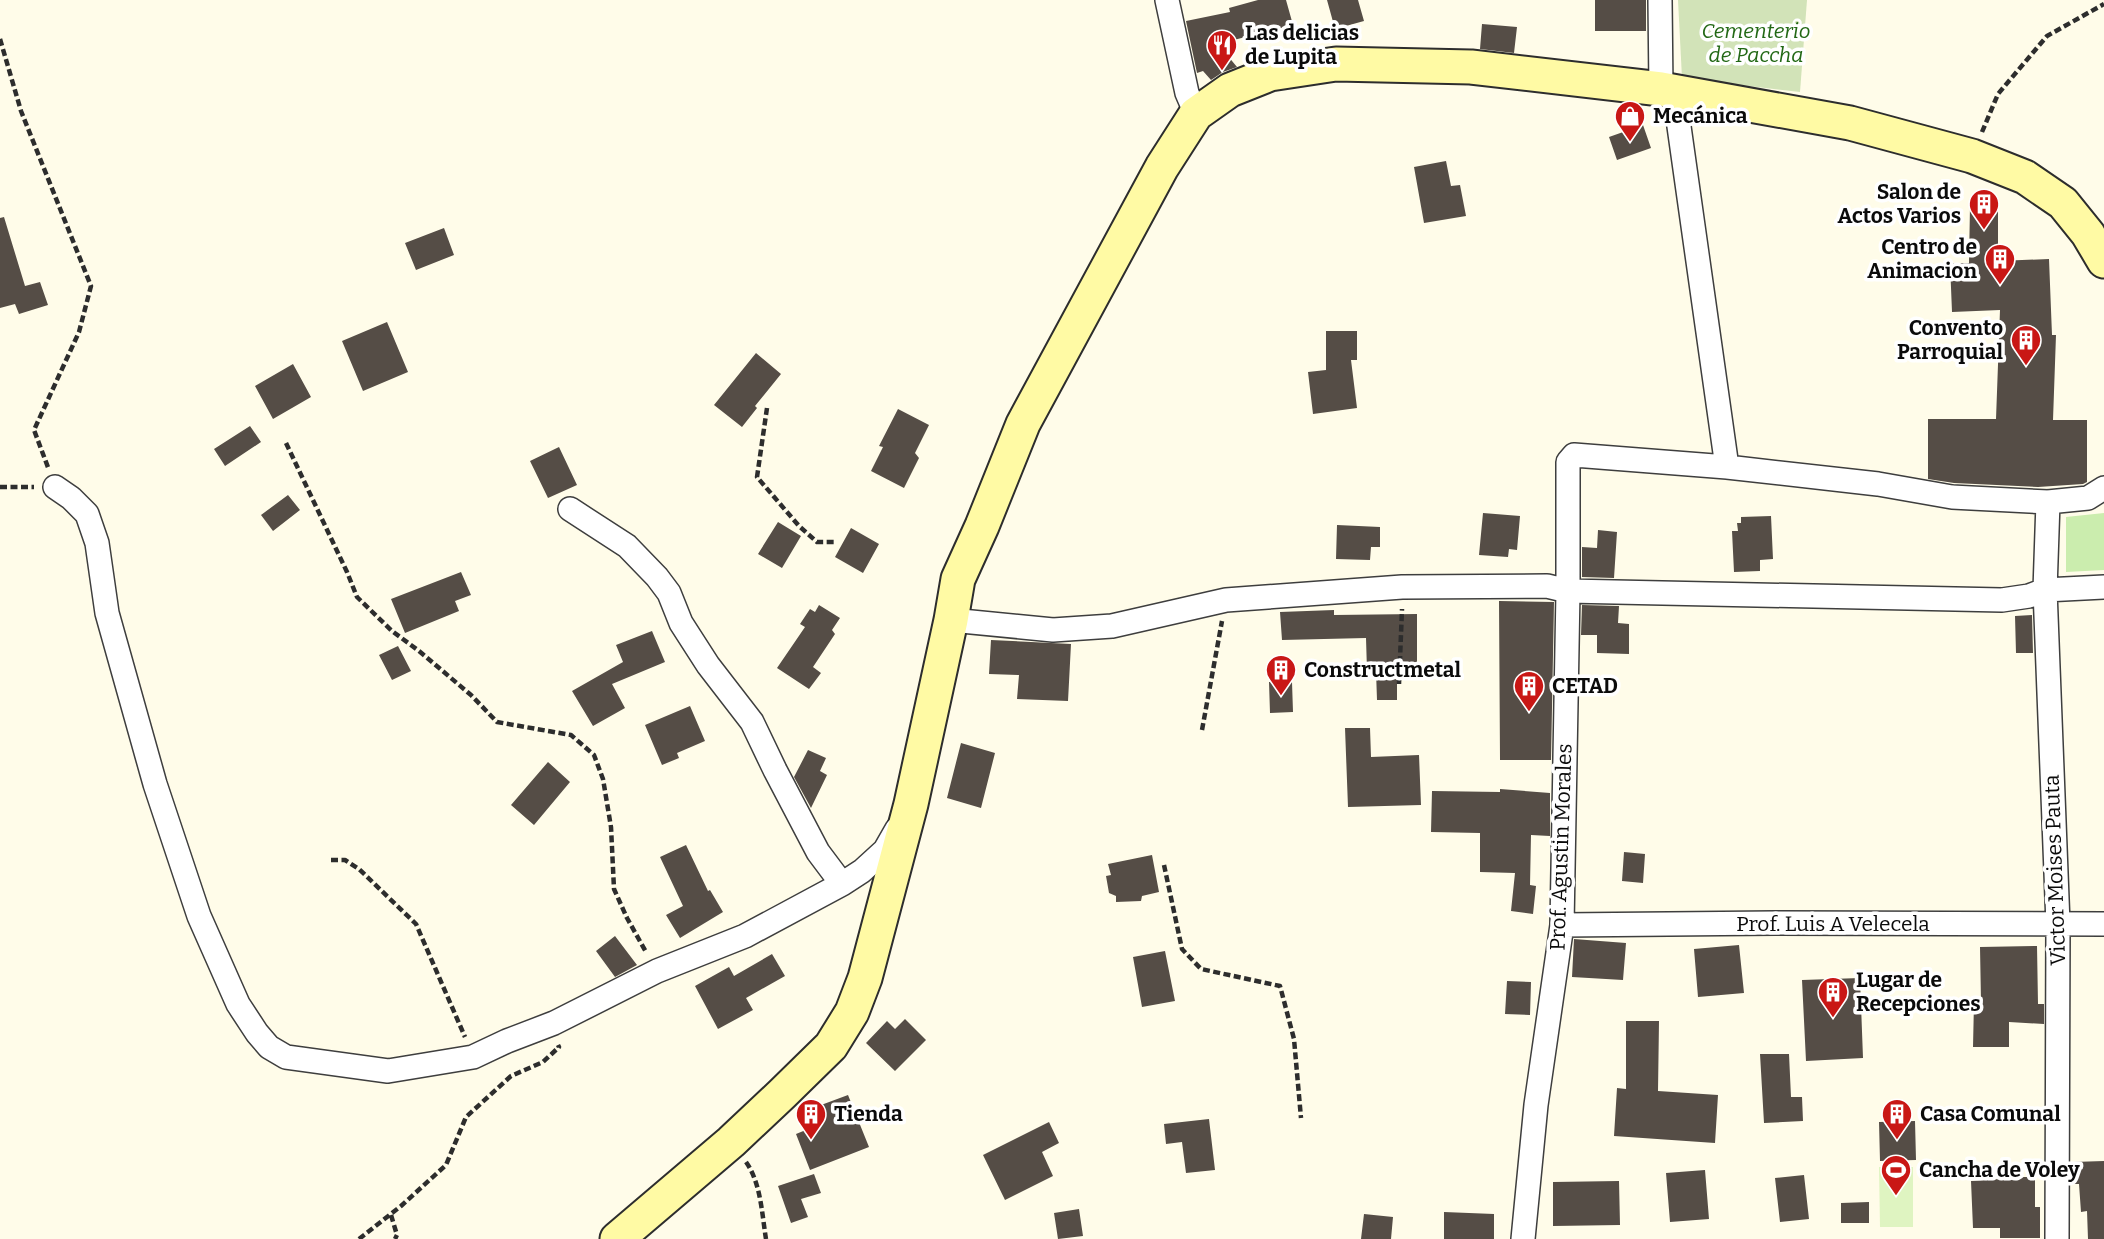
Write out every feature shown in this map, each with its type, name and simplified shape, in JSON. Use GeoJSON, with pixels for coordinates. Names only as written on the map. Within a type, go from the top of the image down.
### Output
{"type":"FeatureCollection","features":[{"type":"Feature","properties":{"kind":"street"},"geometry":{"type":"LineString","coordinates":[[1167,0],[1188,93],[1196,114]]}},
{"type":"Feature","properties":{"kind":"street"},"geometry":{"type":"LineString","coordinates":[[1660,0],[1667,90],[1727,467],[1878,484],[1952,497],[2048,502],[2088,498],[2104,488]]}},
{"type":"Feature","properties":{"kind":"street"},"geometry":{"type":"LineString","coordinates":[[617,1239],[731,1142],[831,1046],[852,1012],[865,978],[911,804],[958,579],[1023,424],[1161,167],[1196,114],[1230,90],[1270,74],[1336,64],[1471,67],[1667,90],[1850,123],[1972,156],[2025,177],[2063,203],[2088,234],[2104,261]]}},
{"type":"Feature","properties":{"kind":"street","name":"Prof. Agustin Morales"},"geometry":{"type":"LineString","coordinates":[[1523,1239],[1536,1105],[1562,925],[1568,591],[1567,462],[1574,455],[1727,467]]}},
{"type":"Feature","properties":{"kind":"street"},"geometry":{"type":"LineString","coordinates":[[55,488],[71,498],[87,514],[97,543],[107,612],[155,784],[199,916],[237,1004],[269,1047],[286,1057],[388,1072],[473,1058],[507,1041],[554,1023],[657,971],[745,936],[842,884],[862,871],[885,850],[911,804]]}},
{"type":"Feature","properties":{"kind":"street","name":"Victor Moises Pauta"},"geometry":{"type":"LineString","coordinates":[[2048,502],[2045,590],[2058,924],[2057,1239]]}},
{"type":"Feature","properties":{"kind":"street"},"geometry":{"type":"LineString","coordinates":[[570,509],[627,546],[657,576],[669,593],[688,634],[752,722],[818,852],[842,884]]}},
{"type":"Feature","properties":{"kind":"street"},"geometry":{"type":"LineString","coordinates":[[951,620],[1054,630],[1112,626],[1226,600],[1402,587],[1546,586],[1568,591],[2002,600],[2029,596],[2045,590],[2104,587]]}},
{"type":"Feature","properties":{"kind":"street","name":"Prof. Luis A Velecela"},"geometry":{"type":"LineString","coordinates":[[1562,925],[2104,924]]}},
{"type":"Feature","properties":{"kind":"path"},"geometry":{"type":"LineString","coordinates":[[1972,156],[1998,94],[2047,36],[2104,4]]}},
{"type":"Feature","properties":{"kind":"path"},"geometry":{"type":"LineString","coordinates":[[0,39],[21,111],[90,286],[79,332],[34,430],[55,488],[0,487]]}},
{"type":"Feature","properties":{"kind":"path"},"geometry":{"type":"LineString","coordinates":[[766,408],[757,477],[799,526],[817,542],[836,542]]}},
{"type":"Feature","properties":{"kind":"path"},"geometry":{"type":"LineString","coordinates":[[286,443],[347,572],[356,597],[392,631],[471,695],[497,722],[571,735],[594,755],[603,779],[611,827],[614,889],[657,971]]}},
{"type":"Feature","properties":{"kind":"path"},"geometry":{"type":"LineString","coordinates":[[1399,684],[1402,587]]}},
{"type":"Feature","properties":{"kind":"path"},"geometry":{"type":"LineString","coordinates":[[1202,730],[1226,600]]}},
{"type":"Feature","properties":{"kind":"path"},"geometry":{"type":"LineString","coordinates":[[331,860],[345,860],[359,869],[416,924],[473,1058]]}},
{"type":"Feature","properties":{"kind":"path"},"geometry":{"type":"LineString","coordinates":[[1164,865],[1182,950],[1201,969],[1280,986],[1294,1039],[1301,1118]]}},
{"type":"Feature","properties":{"kind":"path"},"geometry":{"type":"LineString","coordinates":[[359,1239],[446,1165],[466,1117],[511,1076],[543,1062],[559,1047],[554,1023]]}},
{"type":"Feature","properties":{"kind":"path"},"geometry":{"type":"LineString","coordinates":[[731,1142],[752,1170],[766,1239]]}},
{"type":"Feature","properties":{"kind":"path"},"geometry":{"type":"LineString","coordinates":[[390,1214],[397,1235],[395,1239]]}},
{"type":"Feature","properties":{"kind":"green space","name":"Cementerio de Paccha"},"geometry":{"type":"Polygon","coordinates":[[[1678,0],[1807,0],[1800,92],[1682,78],[1678,0]]]}},
{"type":"Feature","properties":{"kind":"green space"},"geometry":{"type":"Polygon","coordinates":[[[2104,513],[2104,570],[2066,572],[2066,517],[2104,513]]]}},
{"type":"Feature","properties":{"kind":"green space","name":"Cancha de Voley"},"geometry":{"type":"Polygon","coordinates":[[[1879,1167],[1913,1167],[1913,1227],[1880,1227],[1879,1167]]]}},
{"type":"Feature","properties":{"kind":"building"},"geometry":{"type":"Polygon","coordinates":[[[1258,0],[1286,0],[1293,25],[1218,44],[1237,67],[1211,80],[1203,71],[1197,73],[1186,21],[1230,12],[1229,8],[1258,0]]]}},
{"type":"Feature","properties":{"kind":"building"},"geometry":{"type":"Polygon","coordinates":[[[1327,0],[1358,0],[1364,21],[1335,29],[1327,0]]]}},
{"type":"Feature","properties":{"kind":"building"},"geometry":{"type":"Polygon","coordinates":[[[1595,0],[1646,0],[1646,31],[1595,31],[1595,0]]]}},
{"type":"Feature","properties":{"kind":"building"},"geometry":{"type":"Polygon","coordinates":[[[1482,24],[1517,27],[1514,53],[1480,49],[1482,24]]]}},
{"type":"Feature","properties":{"kind":"building","name":"Mecánica"},"geometry":{"type":"Polygon","coordinates":[[[1643,125],[1651,148],[1617,160],[1609,137],[1643,125]]]}},
{"type":"Feature","properties":{"kind":"building"},"geometry":{"type":"Polygon","coordinates":[[[1446,161],[1451,186],[1460,185],[1466,216],[1424,223],[1414,167],[1446,161]]]}},
{"type":"Feature","properties":{"kind":"building"},"geometry":{"type":"Polygon","coordinates":[[[1970,206],[1998,206],[1998,261],[2049,259],[2052,335],[2056,335],[2053,420],[2087,420],[2087,482],[2083,484],[2038,487],[1954,483],[1928,479],[1928,419],[1996,419],[2000,310],[1952,312],[1950,263],[1969,263],[1970,206]]]}},
{"type":"Feature","properties":{"kind":"building"},"geometry":{"type":"Polygon","coordinates":[[[4,217],[25,286],[40,282],[48,305],[19,314],[15,304],[0,308],[0,218],[4,217]]]}},
{"type":"Feature","properties":{"kind":"building"},"geometry":{"type":"Polygon","coordinates":[[[444,228],[454,255],[416,270],[405,243],[444,228]]]}},
{"type":"Feature","properties":{"kind":"building"},"geometry":{"type":"Polygon","coordinates":[[[387,322],[408,372],[363,391],[342,341],[387,322]]]}},
{"type":"Feature","properties":{"kind":"building"},"geometry":{"type":"Polygon","coordinates":[[[1326,331],[1357,331],[1357,360],[1351,360],[1357,408],[1313,414],[1308,372],[1326,370],[1326,331]]]}},
{"type":"Feature","properties":{"kind":"building"},"geometry":{"type":"Polygon","coordinates":[[[756,353],[781,374],[742,427],[714,405],[756,353]]]}},
{"type":"Feature","properties":{"kind":"building"},"geometry":{"type":"Polygon","coordinates":[[[293,364],[311,397],[273,419],[255,386],[293,364]]]}},
{"type":"Feature","properties":{"kind":"building"},"geometry":{"type":"Polygon","coordinates":[[[898,409],[929,425],[915,453],[919,458],[904,488],[871,471],[883,447],[879,446],[898,409]]]}},
{"type":"Feature","properties":{"kind":"building"},"geometry":{"type":"Polygon","coordinates":[[[250,426],[261,442],[225,466],[214,449],[250,426]]]}},
{"type":"Feature","properties":{"kind":"building"},"geometry":{"type":"Polygon","coordinates":[[[559,447],[577,485],[548,498],[530,461],[559,447]]]}},
{"type":"Feature","properties":{"kind":"building"},"geometry":{"type":"Polygon","coordinates":[[[288,495],[300,510],[273,531],[261,515],[288,495]]]}},
{"type":"Feature","properties":{"kind":"building"},"geometry":{"type":"Polygon","coordinates":[[[1483,513],[1520,516],[1517,550],[1509,549],[1508,557],[1479,555],[1483,513]]]}},
{"type":"Feature","properties":{"kind":"building"},"geometry":{"type":"Polygon","coordinates":[[[1771,516],[1773,559],[1760,560],[1760,571],[1734,572],[1732,531],[1738,531],[1737,523],[1741,523],[1741,517],[1771,516]]]}},
{"type":"Feature","properties":{"kind":"building"},"geometry":{"type":"Polygon","coordinates":[[[778,522],[801,536],[782,568],[758,554],[778,522]]]}},
{"type":"Feature","properties":{"kind":"building"},"geometry":{"type":"Polygon","coordinates":[[[1337,525],[1380,527],[1380,547],[1371,547],[1370,560],[1336,559],[1337,525]]]}},
{"type":"Feature","properties":{"kind":"building"},"geometry":{"type":"Polygon","coordinates":[[[851,528],[879,544],[863,573],[835,557],[851,528]]]}},
{"type":"Feature","properties":{"kind":"building"},"geometry":{"type":"Polygon","coordinates":[[[1598,530],[1617,532],[1614,578],[1582,577],[1582,547],[1597,548],[1598,530]]]}},
{"type":"Feature","properties":{"kind":"building"},"geometry":{"type":"Polygon","coordinates":[[[461,572],[471,595],[455,601],[459,611],[405,633],[391,599],[461,572]]]}},
{"type":"Feature","properties":{"kind":"building","name":"CETAD"},"geometry":{"type":"Polygon","coordinates":[[[1499,601],[1554,602],[1551,760],[1500,760],[1499,601]]]}},
{"type":"Feature","properties":{"kind":"building"},"geometry":{"type":"Polygon","coordinates":[[[819,605],[840,618],[832,630],[835,634],[813,667],[821,673],[809,689],[777,668],[805,627],[800,624],[810,609],[815,612],[819,605]]]}},
{"type":"Feature","properties":{"kind":"building"},"geometry":{"type":"Polygon","coordinates":[[[1582,605],[1619,606],[1618,623],[1629,624],[1629,654],[1597,653],[1597,635],[1581,635],[1582,605]]]}},
{"type":"Feature","properties":{"kind":"building"},"geometry":{"type":"Polygon","coordinates":[[[1334,610],[1334,615],[1417,614],[1417,667],[1397,667],[1397,700],[1377,700],[1376,671],[1367,671],[1366,638],[1282,640],[1280,612],[1334,610]]]}},
{"type":"Feature","properties":{"kind":"building"},"geometry":{"type":"Polygon","coordinates":[[[2032,615],[2033,653],[2016,653],[2015,616],[2032,615]]]}},
{"type":"Feature","properties":{"kind":"building"},"geometry":{"type":"Polygon","coordinates":[[[652,631],[665,662],[612,684],[625,708],[593,726],[572,691],[623,662],[616,645],[652,631]]]}},
{"type":"Feature","properties":{"kind":"building"},"geometry":{"type":"Polygon","coordinates":[[[991,640],[1071,644],[1068,701],[1017,699],[1019,675],[989,674],[991,640]]]}},
{"type":"Feature","properties":{"kind":"building"},"geometry":{"type":"Polygon","coordinates":[[[398,646],[411,671],[392,680],[379,655],[398,646]]]}},
{"type":"Feature","properties":{"kind":"building","name":"Constructmetal"},"geometry":{"type":"Polygon","coordinates":[[[1269,682],[1292,682],[1293,712],[1270,713],[1269,682]]]}},
{"type":"Feature","properties":{"kind":"building"},"geometry":{"type":"Polygon","coordinates":[[[690,706],[705,741],[677,753],[679,758],[662,765],[645,725],[690,706]]]}},
{"type":"Feature","properties":{"kind":"building"},"geometry":{"type":"Polygon","coordinates":[[[1345,728],[1370,728],[1371,757],[1419,755],[1421,805],[1348,807],[1345,728]]]}},
{"type":"Feature","properties":{"kind":"building"},"geometry":{"type":"Polygon","coordinates":[[[961,743],[995,753],[981,808],[947,798],[961,743]]]}},
{"type":"Feature","properties":{"kind":"building"},"geometry":{"type":"Polygon","coordinates":[[[808,750],[826,758],[820,771],[827,775],[811,808],[794,777],[808,750]]]}},
{"type":"Feature","properties":{"kind":"building"},"geometry":{"type":"Polygon","coordinates":[[[548,762],[570,782],[534,825],[511,805],[548,762]]]}},
{"type":"Feature","properties":{"kind":"building"},"geometry":{"type":"Polygon","coordinates":[[[1500,789],[1550,793],[1550,836],[1531,835],[1530,885],[1536,886],[1533,914],[1511,911],[1515,873],[1480,872],[1480,833],[1431,832],[1432,791],[1500,792],[1500,789]]]}},
{"type":"Feature","properties":{"kind":"building"},"geometry":{"type":"Polygon","coordinates":[[[686,845],[708,891],[710,890],[723,912],[680,938],[666,915],[683,906],[660,857],[686,845]]]}},
{"type":"Feature","properties":{"kind":"building"},"geometry":{"type":"Polygon","coordinates":[[[1624,852],[1645,854],[1643,883],[1622,881],[1624,852]]]}},
{"type":"Feature","properties":{"kind":"building"},"geometry":{"type":"Polygon","coordinates":[[[1152,855],[1159,892],[1142,896],[1141,901],[1116,902],[1116,896],[1109,893],[1106,876],[1111,875],[1108,864],[1152,855]]]}},
{"type":"Feature","properties":{"kind":"building"},"geometry":{"type":"Polygon","coordinates":[[[615,936],[637,965],[615,977],[596,951],[615,936]]]}},
{"type":"Feature","properties":{"kind":"building"},"geometry":{"type":"Polygon","coordinates":[[[1574,939],[1626,943],[1623,980],[1572,977],[1574,939]]]}},
{"type":"Feature","properties":{"kind":"building"},"geometry":{"type":"Polygon","coordinates":[[[1739,945],[1744,993],[1698,997],[1694,949],[1739,945]]]}},
{"type":"Feature","properties":{"kind":"building"},"geometry":{"type":"Polygon","coordinates":[[[2037,946],[2038,1004],[2044,1004],[2044,1024],[2009,1022],[2009,1047],[1973,1047],[1974,1002],[1981,1002],[1980,947],[2037,946]]]}},
{"type":"Feature","properties":{"kind":"building"},"geometry":{"type":"Polygon","coordinates":[[[1165,951],[1175,1001],[1142,1007],[1133,957],[1165,951]]]}},
{"type":"Feature","properties":{"kind":"building"},"geometry":{"type":"Polygon","coordinates":[[[772,954],[785,976],[746,998],[753,1010],[718,1029],[695,986],[729,967],[734,976],[772,954]]]}},
{"type":"Feature","properties":{"kind":"building","name":"Lugar de Recepciones"},"geometry":{"type":"Polygon","coordinates":[[[1860,978],[1863,1058],[1806,1061],[1802,980],[1860,978]]]}},
{"type":"Feature","properties":{"kind":"building"},"geometry":{"type":"Polygon","coordinates":[[[1507,981],[1531,982],[1530,1015],[1505,1014],[1507,981]]]}},
{"type":"Feature","properties":{"kind":"building"},"geometry":{"type":"Polygon","coordinates":[[[905,1019],[926,1040],[895,1071],[866,1043],[887,1021],[895,1029],[905,1019]]]}},
{"type":"Feature","properties":{"kind":"building"},"geometry":{"type":"Polygon","coordinates":[[[1626,1021],[1659,1021],[1658,1091],[1718,1095],[1715,1143],[1614,1136],[1617,1088],[1626,1089],[1626,1021]]]}},
{"type":"Feature","properties":{"kind":"building"},"geometry":{"type":"Polygon","coordinates":[[[1760,1054],[1789,1054],[1791,1097],[1802,1097],[1803,1121],[1764,1123],[1760,1054]]]}},
{"type":"Feature","properties":{"kind":"building"},"geometry":{"type":"Polygon","coordinates":[[[848,1095],[869,1147],[810,1170],[796,1134],[818,1125],[813,1108],[848,1095]]]}},
{"type":"Feature","properties":{"kind":"building"},"geometry":{"type":"Polygon","coordinates":[[[1209,1119],[1215,1170],[1186,1173],[1182,1142],[1166,1144],[1164,1124],[1209,1119]]]}},
{"type":"Feature","properties":{"kind":"building","name":"Casa Comunal"},"geometry":{"type":"Polygon","coordinates":[[[1915,1121],[1916,1160],[1880,1161],[1879,1122],[1915,1121]]]}},
{"type":"Feature","properties":{"kind":"building"},"geometry":{"type":"Polygon","coordinates":[[[1049,1122],[1059,1143],[1042,1152],[1053,1176],[1005,1200],[983,1155],[1049,1122]]]}},
{"type":"Feature","properties":{"kind":"building"},"geometry":{"type":"Polygon","coordinates":[[[2104,1161],[2104,1239],[2088,1239],[2087,1211],[2081,1212],[2079,1184],[2074,1184],[2073,1162],[2104,1161]]]}},
{"type":"Feature","properties":{"kind":"building"},"geometry":{"type":"Polygon","coordinates":[[[1705,1170],[1709,1219],[1670,1222],[1666,1173],[1705,1170]]]}},
{"type":"Feature","properties":{"kind":"building"},"geometry":{"type":"Polygon","coordinates":[[[814,1174],[821,1193],[801,1199],[808,1217],[791,1223],[778,1186],[814,1174]]]}},
{"type":"Feature","properties":{"kind":"building"},"geometry":{"type":"Polygon","coordinates":[[[1804,1175],[1809,1219],[1780,1222],[1775,1178],[1804,1175]]]}},
{"type":"Feature","properties":{"kind":"building"},"geometry":{"type":"Polygon","coordinates":[[[1998,1177],[2035,1177],[2035,1207],[2040,1207],[2040,1238],[2000,1238],[2000,1228],[1973,1228],[1971,1181],[1999,1179],[1998,1177]]]}},
{"type":"Feature","properties":{"kind":"building"},"geometry":{"type":"Polygon","coordinates":[[[1619,1181],[1620,1225],[1553,1226],[1553,1182],[1619,1181]]]}},
{"type":"Feature","properties":{"kind":"building"},"geometry":{"type":"Polygon","coordinates":[[[1869,1202],[1869,1223],[1841,1223],[1841,1203],[1869,1202]]]}},
{"type":"Feature","properties":{"kind":"building"},"geometry":{"type":"Polygon","coordinates":[[[1079,1209],[1083,1236],[1058,1239],[1054,1213],[1079,1209]]]}},
{"type":"Feature","properties":{"kind":"building"},"geometry":{"type":"Polygon","coordinates":[[[1444,1212],[1494,1214],[1494,1239],[1444,1239],[1444,1212]]]}},
{"type":"Feature","properties":{"kind":"building"},"geometry":{"type":"Polygon","coordinates":[[[1364,1214],[1393,1217],[1391,1239],[1361,1239],[1364,1214]]]}},
{"type":"Feature","properties":{"kind":"place","name":"Las delicias de Lupita"},"geometry":{"type":"Point","coordinates":[1222,72]}},
{"type":"Feature","properties":{"kind":"place","name":"Mecánica"},"geometry":{"type":"Point","coordinates":[1630,143]}},
{"type":"Feature","properties":{"kind":"place","name":"Salon de Actos Varios"},"geometry":{"type":"Point","coordinates":[1984,231]}},
{"type":"Feature","properties":{"kind":"place","name":"Centro de Animacion"},"geometry":{"type":"Point","coordinates":[2000,286]}},
{"type":"Feature","properties":{"kind":"place","name":"Convento Parroquial"},"geometry":{"type":"Point","coordinates":[2026,367]}},
{"type":"Feature","properties":{"kind":"place","name":"Constructmetal"},"geometry":{"type":"Point","coordinates":[1281,697]}},
{"type":"Feature","properties":{"kind":"place","name":"CETAD"},"geometry":{"type":"Point","coordinates":[1529,713]}},
{"type":"Feature","properties":{"kind":"place","name":"Lugar de Recepciones"},"geometry":{"type":"Point","coordinates":[1833,1019]}},
{"type":"Feature","properties":{"kind":"place","name":"Tienda"},"geometry":{"type":"Point","coordinates":[811,1141]}},
{"type":"Feature","properties":{"kind":"place","name":"Casa Comunal"},"geometry":{"type":"Point","coordinates":[1897,1141]}},
{"type":"Feature","properties":{"kind":"place","name":"Cancha de Voley"},"geometry":{"type":"Point","coordinates":[1896,1197]}}]}
